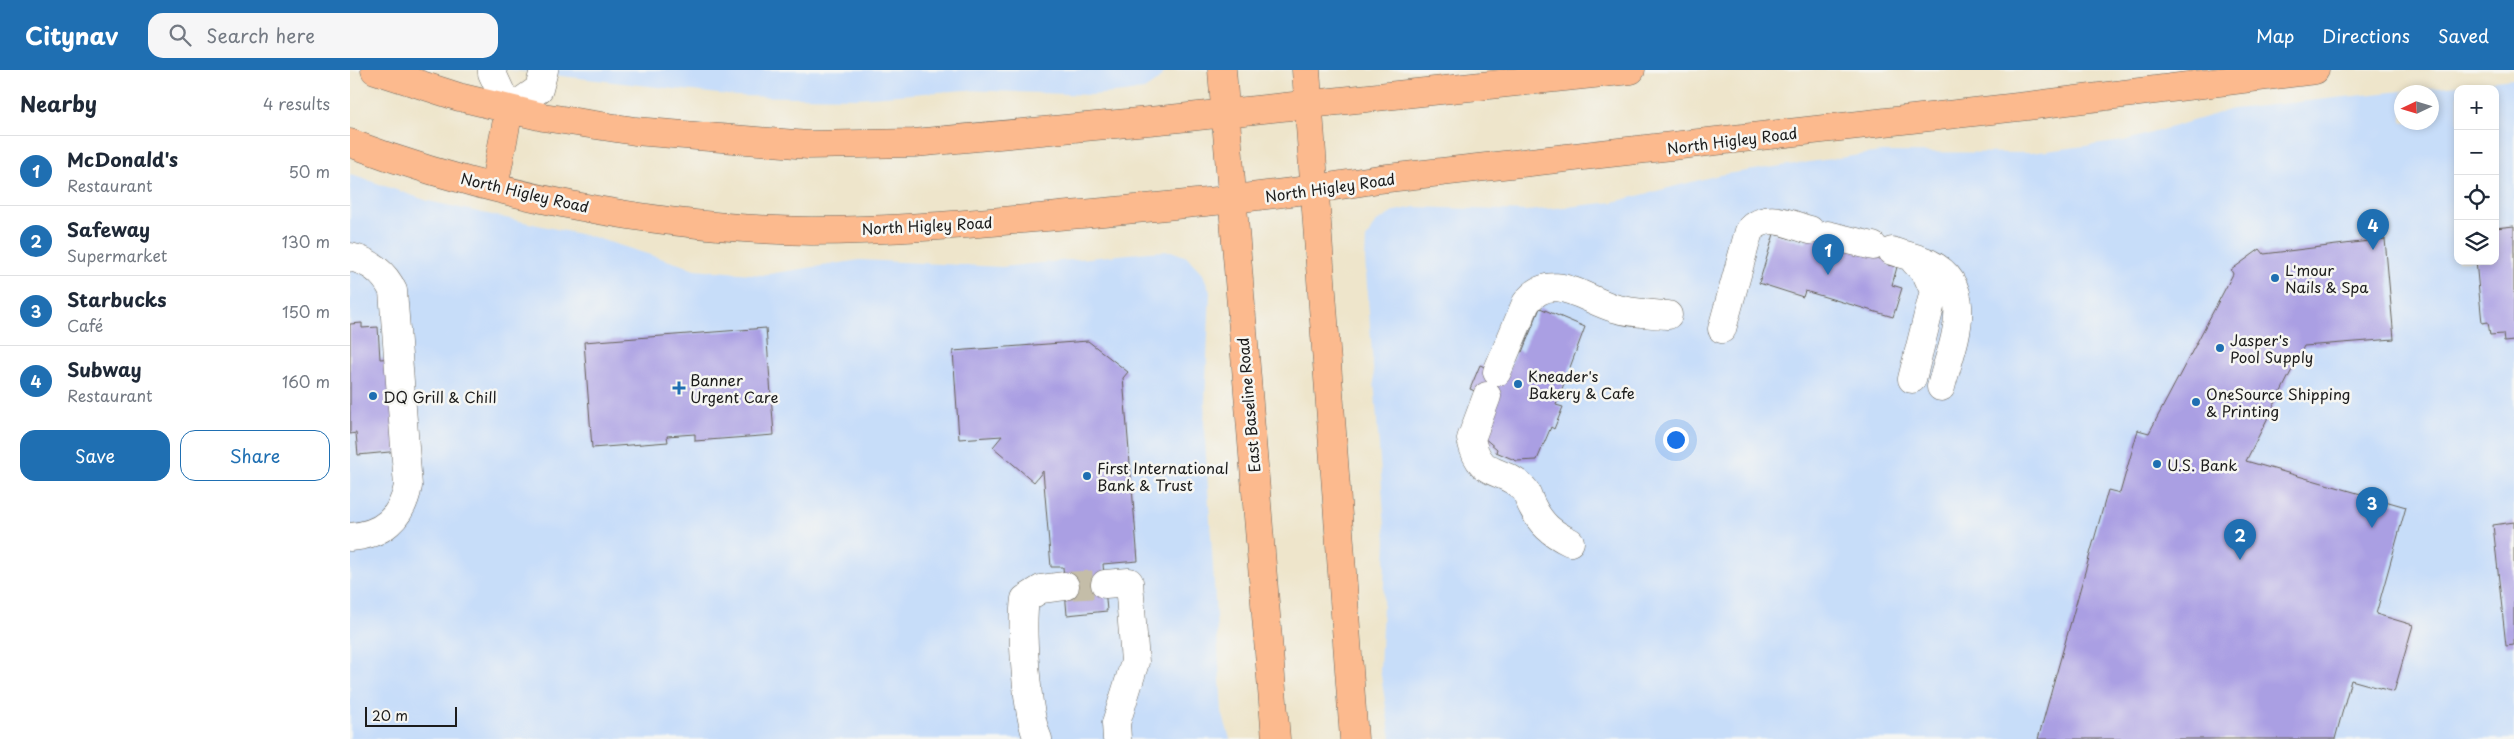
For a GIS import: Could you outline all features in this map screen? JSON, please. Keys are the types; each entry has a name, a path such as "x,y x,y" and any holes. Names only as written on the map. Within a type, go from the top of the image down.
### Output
{"main road":[{"path":"375,70 509,110 635,131 808,146 914,143 1631,70"},
{"name":"East Baseline Road","path":"1222,70 1276,739"},
{"path":"1306,70 1354,739"},
{"name":"North Higley Road","path":"350,143 420,167 494,187 638,216 746,228 812,231 895,229 1316,190 1380,179 2161,79 2315,70"},
{"path":"494,187 509,110"}],"lane":[{"path":"492,70 509,110 539,89 544,70"},
{"path":"1722,329 1749,231 1757,222 1769,219 1819,232 1930,264 1954,286 1960,302 1960,315 1941,388"},
{"path":"1892,252 1926,273 1934,291 1912,379"},
{"path":"350,257 359,259 387,278 393,290 408,486 405,501 382,530 366,536 350,537"},
{"path":"1570,542 1554,534 1544,526 1531,505 1526,490 1514,481 1495,474 1481,464 1471,439 1526,303 1532,294 1545,287 1564,288 1614,308 1668,315"},
{"path":"1105,584 1129,582 1135,662 1116,723 1117,739"},
{"path":"1038,739 1031,716 1022,616 1025,599 1041,589 1065,586"}],"shaded area":[{"path":"509,70 1167,70 1156,82 1144,90 1092,95 966,90 857,98 736,96"},
{"path":"2514,79 2514,739 1391,739 1380,669 1386,541 1365,259 1366,239 1375,223 1395,211 1415,207 1527,211 1614,202 1719,175 1881,152 2031,153 2124,141 2233,109 2394,92 2394,130 2439,130 2439,87 2454,85 2454,265 2499,265 2499,85 2458,85"},
{"path":"350,174 428,201 593,237 695,269 762,275 860,260 1002,267 1148,252 1171,251 1187,257 1203,274 1210,292 1204,424 1222,712 1230,739 350,739"}],"building":[{"path":"1813,220 1895,242 1888,265 1897,267 1892,285 1902,288 1893,317 1805,291 1803,297 1759,283 1774,234 1806,243"},
{"path":"2514,226 2514,341 2504,342 2503,334 2490,335 2488,322 2482,323 2476,265 2499,265 2499,228"},
{"path":"2385,239 2394,339 2304,346 2246,461 2406,507 2376,614 2413,625 2394,692 2351,680 2335,739 2038,739 2108,490 2120,493 2138,430 2149,433 2233,274 2231,270 2260,249 2264,254"},
{"name":"Kneader's Bakery & Cafe","path":"1540,308 1585,327 1556,405 1563,407 1554,429 1551,427 1537,460 1517,461 1496,452 1497,449 1483,437 1498,401 1470,389 1480,365 1506,376 1517,350 1522,352"},
{"name":"DQ Grill & Chill","path":"362,323 362,328 378,327 380,359 394,358 400,451 358,455 356,433 350,434 350,324"},
{"name":"Banner Urgent Care","path":"766,328 774,435 695,441 695,434 667,436 668,442 592,448 584,342"},
{"name":"First International Bank & Trust","path":"1088,341 1128,372 1123,378 1138,561 1103,564 1107,611 1067,615 1063,567 1051,567 1043,471 1034,482 993,447 1002,436 959,439 953,351"},
{"path":"2514,522 2514,645 2506,646 2493,525"}],"tunnel":[{"path":"1065,586 1105,584"}],"place":[{"name":"Subway","path":"2373,250"},
{"name":"McDonald's","path":"1828,275"},
{"name":"L'mour Nails & Spa","path":"2275,278"},
{"name":"Jasper's Pool Supply","path":"2220,348"},
{"name":"Kneader's Bakery & Cafe","path":"1518,384"},
{"name":"Banner Urgent Care","path":"679,388"},
{"name":"DQ Grill & Chill","path":"373,396"},
{"name":"OneSource Shipping & Printing","path":"2196,402"},
{"name":"U.S. Bank","path":"2157,464"},
{"name":"First International Bank & Trust","path":"1087,476"},
{"name":"Starbucks","path":"2372,528"},
{"name":"Safeway","path":"2240,560"}]}
